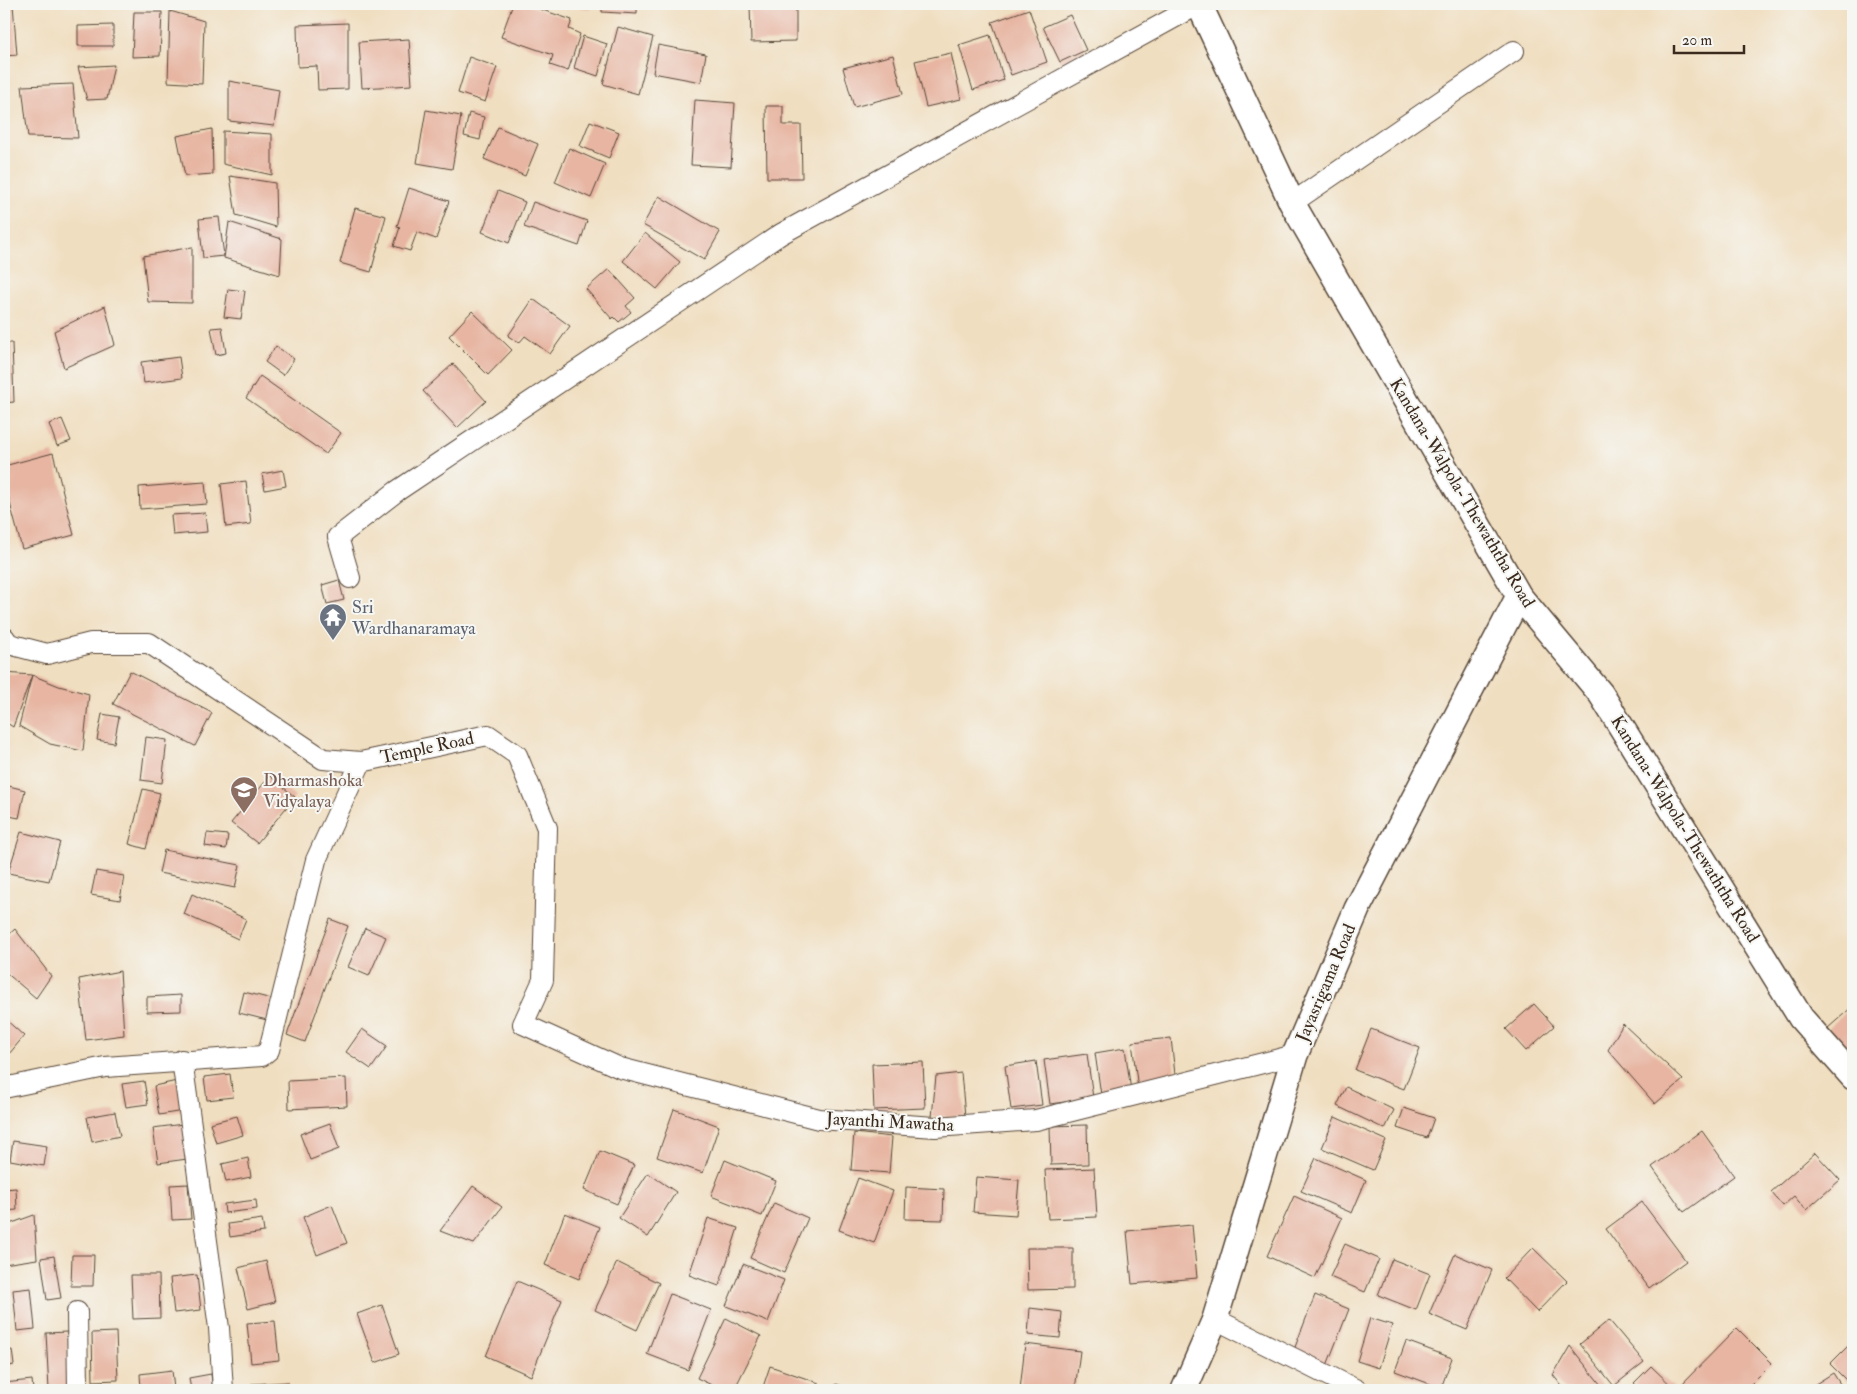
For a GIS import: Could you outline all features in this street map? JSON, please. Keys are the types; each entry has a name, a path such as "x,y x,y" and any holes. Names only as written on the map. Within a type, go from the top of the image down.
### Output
{"street":[{"name":"Kandana-Walpola-Thewaththa Road","path":"1199,4 1292,203 1519,596 1602,694 1802,1018 1853,1077"},
{"path":"350,578 338,537 397,491 781,234 1199,4"},
{"path":"1292,203 1514,51"},
{"name":"Jayasrigama Road","path":"1184,1390 1215,1319 1295,1055 1357,909 1519,596"},
{"name":"Temple Road","path":"4,637 9,644 47,654 91,642 149,643 323,759 361,762 488,735 517,754 547,828 543,980 523,1024"},
{"path":"4,1088 105,1067 182,1060 262,1056 269,1050 316,860 361,762"},
{"name":"Jayanthi Mawatha","path":"523,1024 620,1068 819,1119 935,1128 1036,1120 1295,1055"},
{"path":"182,1060 219,1328 223,1390"},
{"path":"77,1312 78,1390"},
{"path":"1215,1319 1357,1390"}],"building":[{"path":"4,4 13,4 17,55 4,56"},
{"path":"513,4 525,4 572,20 569,29 580,34 568,71 550,65 553,55 501,37"},
{"path":"570,4 591,4 591,9 570,6"},
{"path":"602,4 637,4 637,14 602,12"},
{"path":"750,4 796,4 796,41 751,42"},
{"path":"1029,9 1047,62 1011,75 992,22"},
{"path":"170,11 204,21 202,84 168,82"},
{"path":"134,12 162,12 160,56 132,57"},
{"path":"1070,15 1086,50 1060,62 1043,27"},
{"path":"348,23 348,89 318,90 317,66 298,67 297,25"},
{"path":"113,25 113,46 78,46 78,26"},
{"path":"618,27 653,37 638,94 603,84"},
{"path":"990,35 1004,80 973,90 959,45"},
{"path":"583,36 607,44 598,76 574,68"},
{"path":"409,39 412,85 362,88 359,42"},
{"path":"658,45 706,54 701,82 653,73"},
{"path":"951,53 961,99 926,107 915,61"},
{"path":"893,55 903,94 854,107 843,68"},
{"path":"469,57 497,67 485,102 458,93"},
{"path":"114,65 107,99 87,100 78,67"},
{"path":"229,81 279,90 274,126 229,121"},
{"path":"73,84 78,138 28,137 22,86"},
{"path":"695,100 735,103 731,167 691,165"},
{"path":"766,106 783,106 783,125 801,125 802,178 767,178"},
{"path":"426,110 461,116 452,169 417,163"},
{"path":"469,113 484,117 480,140 464,136"},
{"path":"590,121 619,132 609,158 580,146"},
{"path":"498,127 538,144 525,176 484,159"},
{"path":"212,129 213,174 185,176 177,136"},
{"path":"223,131 272,134 272,175 223,164"},
{"path":"569,148 605,164 591,198 555,182"},
{"path":"230,176 275,183 276,227 236,215"},
{"path":"409,188 449,201 436,239 417,232 410,251 394,246 400,227 397,226"},
{"path":"498,191 525,202 509,243 482,232"},
{"path":"659,196 720,232 704,260 643,225"},
{"path":"533,202 587,221 579,246 524,227"},
{"path":"355,208 386,216 371,272 340,263"},
{"path":"219,217 224,256 203,258 199,219"},
{"path":"229,222 282,239 280,275 224,258"},
{"path":"645,233 680,262 657,289 623,261"},
{"path":"192,247 192,303 148,302 143,256"},
{"path":"609,269 635,298 626,306 631,312 619,322 614,317 612,319 586,289"},
{"path":"228,289 245,291 241,319 224,317"},
{"path":"533,299 570,326 550,354 525,336 519,343 508,336"},
{"path":"105,306 115,345 64,368 54,331"},
{"path":"472,311 512,350 488,375 449,336"},
{"path":"222,327 226,353 216,355 211,328"},
{"path":"4,343 12,343 14,402 4,403"},
{"path":"276,346 294,359 283,375 265,362"},
{"path":"179,357 182,378 144,383 141,362"},
{"path":"453,364 486,401 457,428 423,391"},
{"path":"260,376 341,433 326,454 246,398"},
{"path":"62,419 71,441 57,446 49,424"},
{"path":"53,453 74,535 22,549 4,480 4,466"},
{"path":"283,470 286,486 265,490 262,474"},
{"path":"246,481 251,524 226,527 221,484"},
{"path":"205,482 207,504 140,509 139,487"},
{"path":"205,513 207,532 173,535 171,515"},
{"path":"339,580 344,600 327,604 322,585"},
{"path":"130,671 212,713 195,746 113,704"},
{"path":"4,673 32,675 13,727 4,721"},
{"path":"32,675 59,686 89,694 83,751 50,744 19,726"},
{"path":"102,714 119,717 114,743 97,740"},
{"path":"146,737 167,740 162,783 141,780"},
{"path":"270,776 295,797 257,843 231,823"},
{"path":"9,786 25,790 19,818 4,815"},
{"path":"143,789 160,793 146,849 129,844"},
{"path":"21,832 60,842 49,881 8,873"},
{"path":"207,833 228,835 226,849 205,846"},
{"path":"164,850 240,865 235,888 159,873"},
{"path":"96,871 124,876 120,900 91,895"},
{"path":"192,894 246,919 238,939 184,914"},
{"path":"330,919 348,926 305,1042 287,1035"},
{"path":"365,928 386,937 369,976 348,967"},
{"path":"15,929 51,976 36,998 4,971 4,939"},
{"path":"120,971 124,1035 86,1040 79,979"},
{"path":"244,992 272,999 267,1020 239,1013"},
{"path":"181,995 181,1011 147,1012 147,997"},
{"path":"1534,1004 1554,1026 1526,1051 1506,1029"},
{"path":"1853,1006 1853,1058 1828,1028"},
{"path":"4,1018 24,1036 4,1060"},
{"path":"1623,1024 1683,1080 1655,1104 1608,1050"},
{"path":"362,1029 387,1046 371,1069 346,1052"},
{"path":"1371,1029 1420,1048 1404,1089 1355,1070"},
{"path":"1171,1038 1176,1084 1138,1089 1132,1042"},
{"path":"1125,1048 1131,1091 1101,1095 1095,1053"},
{"path":"1087,1054 1093,1098 1050,1104 1044,1060"},
{"path":"1036,1061 1042,1105 1011,1109 1005,1066"},
{"path":"923,1062 925,1108 874,1110 872,1064"},
{"path":"961,1073 965,1116 932,1117 936,1076"},
{"path":"230,1074 233,1097 207,1100 204,1077"},
{"path":"346,1078 347,1106 289,1109 288,1081"},
{"path":"144,1081 148,1104 126,1107 122,1084"},
{"path":"177,1081 183,1111 159,1115 154,1086"},
{"path":"1346,1087 1394,1110 1385,1129 1337,1106"},
{"path":"1404,1108 1434,1118 1427,1138 1397,1128"},
{"path":"674,1109 719,1126 703,1173 657,1157"},
{"path":"115,1112 120,1136 92,1142 87,1117"},
{"path":"237,1116 243,1135 216,1143 210,1123"},
{"path":"1335,1117 1386,1140 1373,1170 1322,1148"},
{"path":"330,1123 339,1149 310,1160 300,1134"},
{"path":"183,1124 187,1159 158,1163 153,1128"},
{"path":"1087,1125 1088,1164 1051,1165 1050,1126"},
{"path":"1702,1131 1734,1176 1684,1212 1652,1167"},
{"path":"854,1133 892,1137 889,1173 851,1170"},
{"path":"13,1141 47,1146 44,1166 10,1160"},
{"path":"600,1151 634,1165 617,1204 584,1190"},
{"path":"1815,1153 1840,1180 1806,1210 1794,1196 1783,1206 1771,1192"},
{"path":"248,1158 251,1177 226,1182 222,1164"},
{"path":"1316,1158 1366,1180 1352,1213 1301,1191"},
{"path":"725,1160 776,1181 762,1216 711,1196"},
{"path":"1094,1168 1097,1217 1048,1219 1045,1170"},
{"path":"648,1173 676,1192 648,1237 619,1218"},
{"path":"976,1177 1019,1180 1016,1215 973,1212"},
{"path":"858,1178 893,1191 874,1243 839,1230"},
{"path":"188,1184 191,1219 172,1220 170,1185"},
{"path":"473,1186 502,1207 474,1244 440,1231"},
{"path":"906,1187 944,1189 943,1220 905,1219"},
{"path":"16,1188 17,1210 4,1211 4,1189"},
{"path":"1294,1196 1342,1218 1315,1278 1267,1256"},
{"path":"256,1200 257,1209 225,1213 224,1204"},
{"path":"1642,1202 1686,1261 1649,1288 1606,1229"},
{"path":"774,1203 808,1218 784,1273 750,1258"},
{"path":"332,1205 347,1243 317,1255 303,1217"},
{"path":"565,1213 600,1227 579,1279 545,1265"},
{"path":"34,1215 37,1259 4,1264 4,1226"},
{"path":"708,1218 738,1228 719,1286 689,1275"},
{"path":"262,1219 264,1232 230,1237 228,1224"},
{"path":"1192,1225 1197,1278 1132,1284 1127,1231"},
{"path":"1345,1244 1379,1259 1365,1292 1330,1277"},
{"path":"1027,1248 1073,1248 1073,1289 1028,1290"},
{"path":"1533,1248 1567,1281 1537,1312 1504,1278"},
{"path":"1455,1254 1492,1270 1467,1330 1429,1314"},
{"path":"72,1255 94,1255 93,1286 71,1286"},
{"path":"54,1256 61,1298 47,1300 41,1258"},
{"path":"1392,1259 1430,1274 1416,1310 1378,1295"},
{"path":"266,1261 275,1302 248,1309 238,1268"},
{"path":"617,1262 659,1283 637,1330 595,1310"},
{"path":"743,1264 784,1280 768,1322 726,1306"},
{"path":"131,1275 159,1275 160,1318 133,1319"},
{"path":"197,1275 201,1310 174,1313 170,1278"},
{"path":"517,1281 562,1300 531,1376 486,1356"},
{"path":"31,1288 35,1329 17,1331 13,1290"},
{"path":"670,1294 711,1310 688,1370 647,1354"},
{"path":"1315,1295 1349,1309 1326,1368 1292,1355"},
{"path":"382,1305 399,1354 375,1363 357,1314"},
{"path":"1030,1308 1062,1312 1060,1338 1028,1335"},
{"path":"726,1318 761,1336 734,1390 722,1390 697,1378"},
{"path":"1370,1318 1392,1325 1379,1368 1357,1361"},
{"path":"1609,1320 1644,1362 1614,1386 1580,1344"},
{"path":"275,1321 279,1360 251,1363 247,1323"},
{"path":"1737,1328 1772,1363 1745,1390 1676,1390"},
{"path":"67,1332 69,1390 49,1390 46,1333"},
{"path":"116,1332 118,1380 93,1381 92,1333"},
{"path":"1406,1341 1452,1358 1441,1388 1395,1371"},
{"path":"1853,1341 1853,1387 1830,1364"},
{"path":"1025,1344 1080,1351 1075,1390 1020,1390"},
{"path":"1570,1346 1605,1390 1565,1390 1553,1375"},
{"path":"12,1350 14,1365 4,1367 4,1352"},
{"path":"770,1366 819,1383 816,1390 762,1390"},
{"path":"1651,1366 1676,1390 1641,1390 1634,1383"},
{"path":"172,1370 174,1390 141,1390 140,1374"},
{"path":"1833,1373 1844,1390 1806,1390"},
{"path":"211,1374 213,1390 191,1390 189,1378"},
{"path":"32,1380 33,1390 4,1390 4,1383"},
{"path":"288,1382 288,1390 251,1390 251,1384"},
{"path":"836,1384 856,1390 834,1390"}],"place":[{"name":"Sri Wardhanaramaya","path":"333,641"},
{"name":"Dharmashoka Vidyalaya","path":"244,814"}]}
